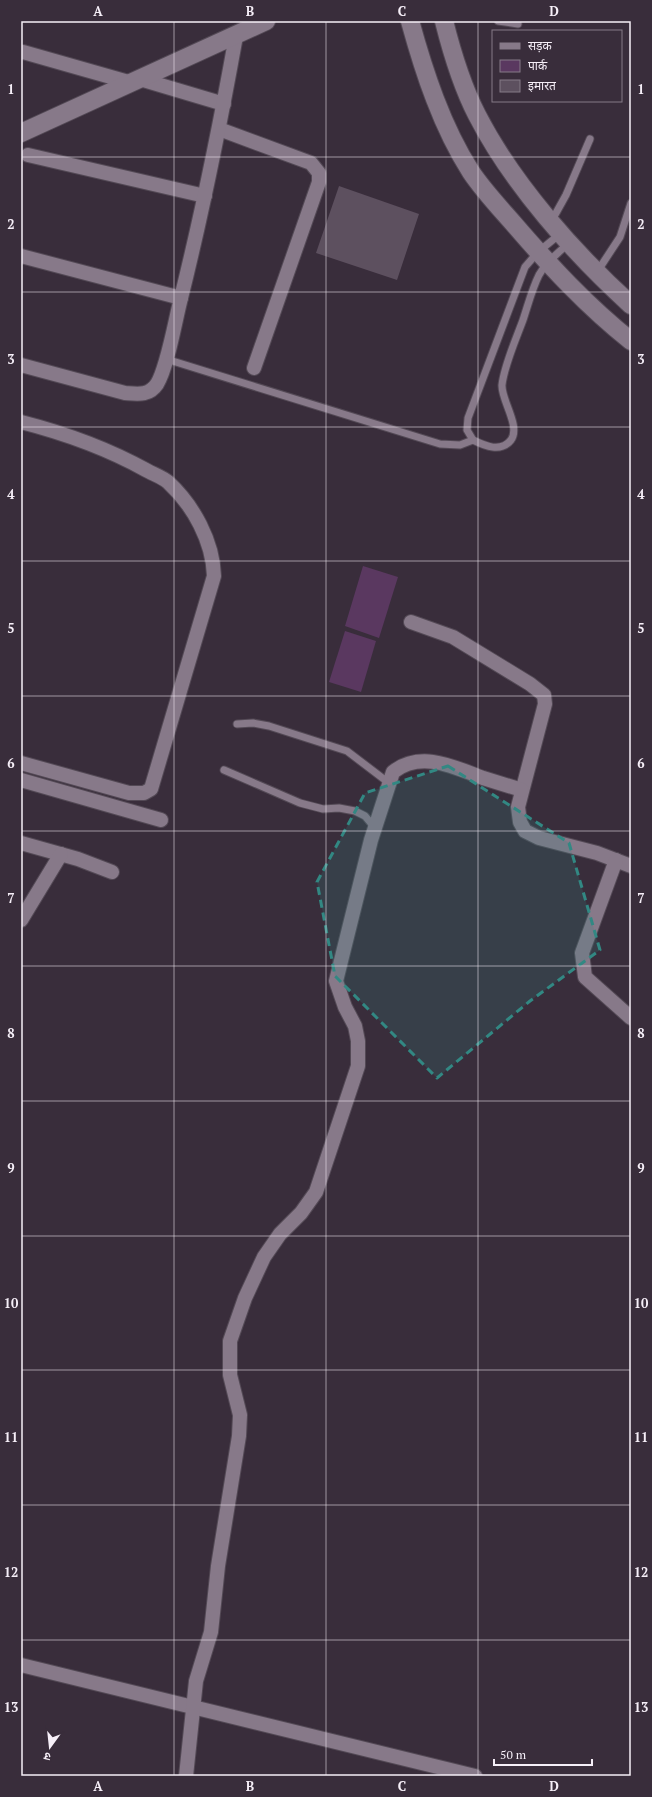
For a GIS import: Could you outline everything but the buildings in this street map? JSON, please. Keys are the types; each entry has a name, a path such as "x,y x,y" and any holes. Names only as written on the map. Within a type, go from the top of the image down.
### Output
{"street":[{"path":"21,133 136,81 245,29 266,21"},
{"path":"410,21 431,87 449,129 471,172 543,258 572,290 631,341"},
{"path":"444,21 467,94 480,120 514,174 560,233 596,273 631,305"},
{"path":"21,365 125,393 140,394 149,392 158,383 166,359 206,196 224,104 245,29"},
{"path":"23,52 224,104"},
{"path":"220,129 311,163 319,173 319,182 254,368"},
{"path":"28,155 206,196"},
{"path":"21,256 181,298"},
{"path":"21,422 39,426 124,458 167,481 186,502 208,540 214,561 214,576 151,789 144,793 129,792 21,763"},
{"path":"411,622 454,637 530,684 544,696 545,704 518,807 520,822 525,831 540,838 597,853 631,866"},
{"path":"186,1776 196,1681 211,1632 218,1566 239,1436 240,1415 230,1375 230,1341 245,1298 264,1257 280,1234 301,1213 316,1192 358,1066 358,1041 356,1026 345,1008 336,981 375,828 389,783 393,772 401,766 414,761 429,761 455,766 484,778 522,790"},
{"path":"21,780 162,820"},
{"path":"21,843 61,854 112,872"},
{"path":"21,920 61,854"},
{"path":"616,860 582,953 583,966 585,977 631,1018"},
{"path":"21,1664 193,1708 475,1776"}],"lane":[{"path":"498,21 518,24"},
{"path":"166,359 440,444 460,445 472,440 495,448 504,447 511,441 514,434 502,384 513,346 543,258 560,233 566,195 590,139"},
{"path":"596,273 620,237 631,204"},
{"path":"472,440 467,430 468,418 525,267 543,258 560,233"},
{"path":"237,724 253,723 269,726 347,751 389,783"},
{"path":"224,770 300,803 323,809 339,808 355,811 365,816 375,828"}],"highlighted area":[{"path":"448,766 569,843 600,950 530,1001 437,1078 335,976 317,882 365,793"}],"green space":[{"path":"363,566 398,577 379,638 345,626"},
{"path":"345,631 376,641 361,692 329,682"}]}
